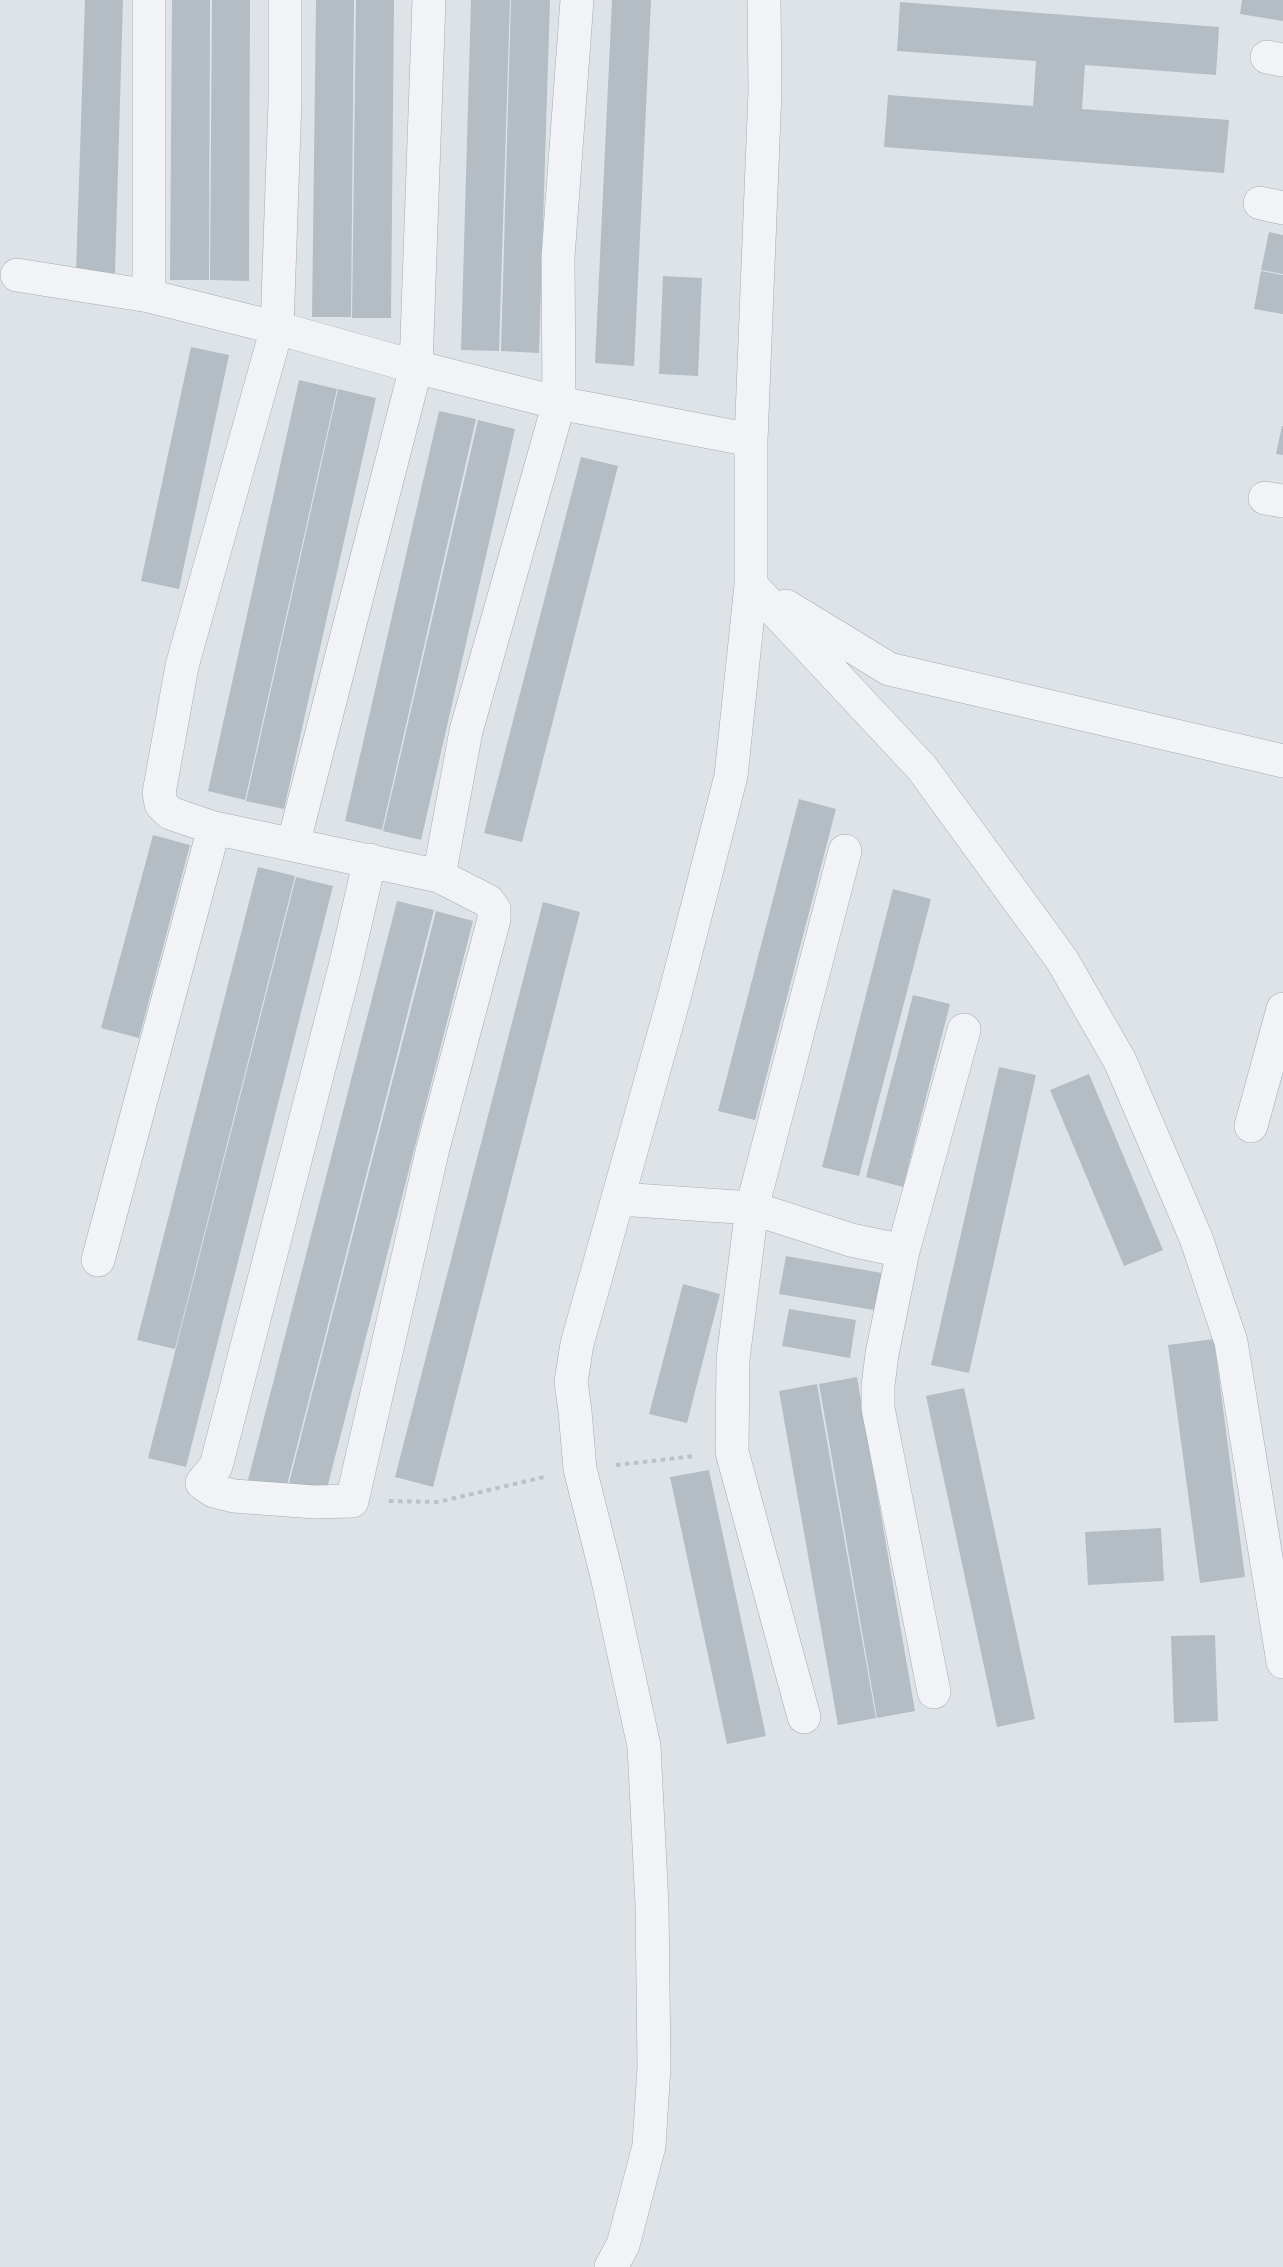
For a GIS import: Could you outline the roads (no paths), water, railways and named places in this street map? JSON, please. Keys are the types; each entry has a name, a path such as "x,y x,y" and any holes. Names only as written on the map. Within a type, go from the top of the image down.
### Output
{"street":[{"path":"149,0 149,296"},
{"path":"285,0 285,101 277,328 182,666 159,793 161,804 170,813 214,828 370,860 439,876 488,902 494,909 494,919 433,1148 352,1501 314,1502 234,1496 214,1491 202,1483 216,1466 345,967 370,860"},
{"path":"293,845 416,367 429,0"},
{"path":"439,876 466,731 559,403 558,256 577,0"},
{"path":"611,2267 623,2245 649,2146 654,2067 652,1905 644,1746 607,1576 580,1469 571,1382 577,1344 675,998 731,776 751,585 750,440 765,91 764,0"},
{"path":"17,275 149,296 559,403 750,440"},
{"path":"751,585 889,669 1283,761"},
{"path":"751,585 922,768 1062,960 1120,1061 1196,1238 1231,1342 1283,1662"},
{"path":"98,1260 214,828"},
{"path":"804,1717 732,1452 734,1359 752,1208 845,851"},
{"path":"1251,1126 1283,1009"},
{"path":"934,1692 878,1408 878,1386 882,1354 903,1251 964,1030"},
{"path":"619,1199 752,1208 851,1240 903,1251"}]}
